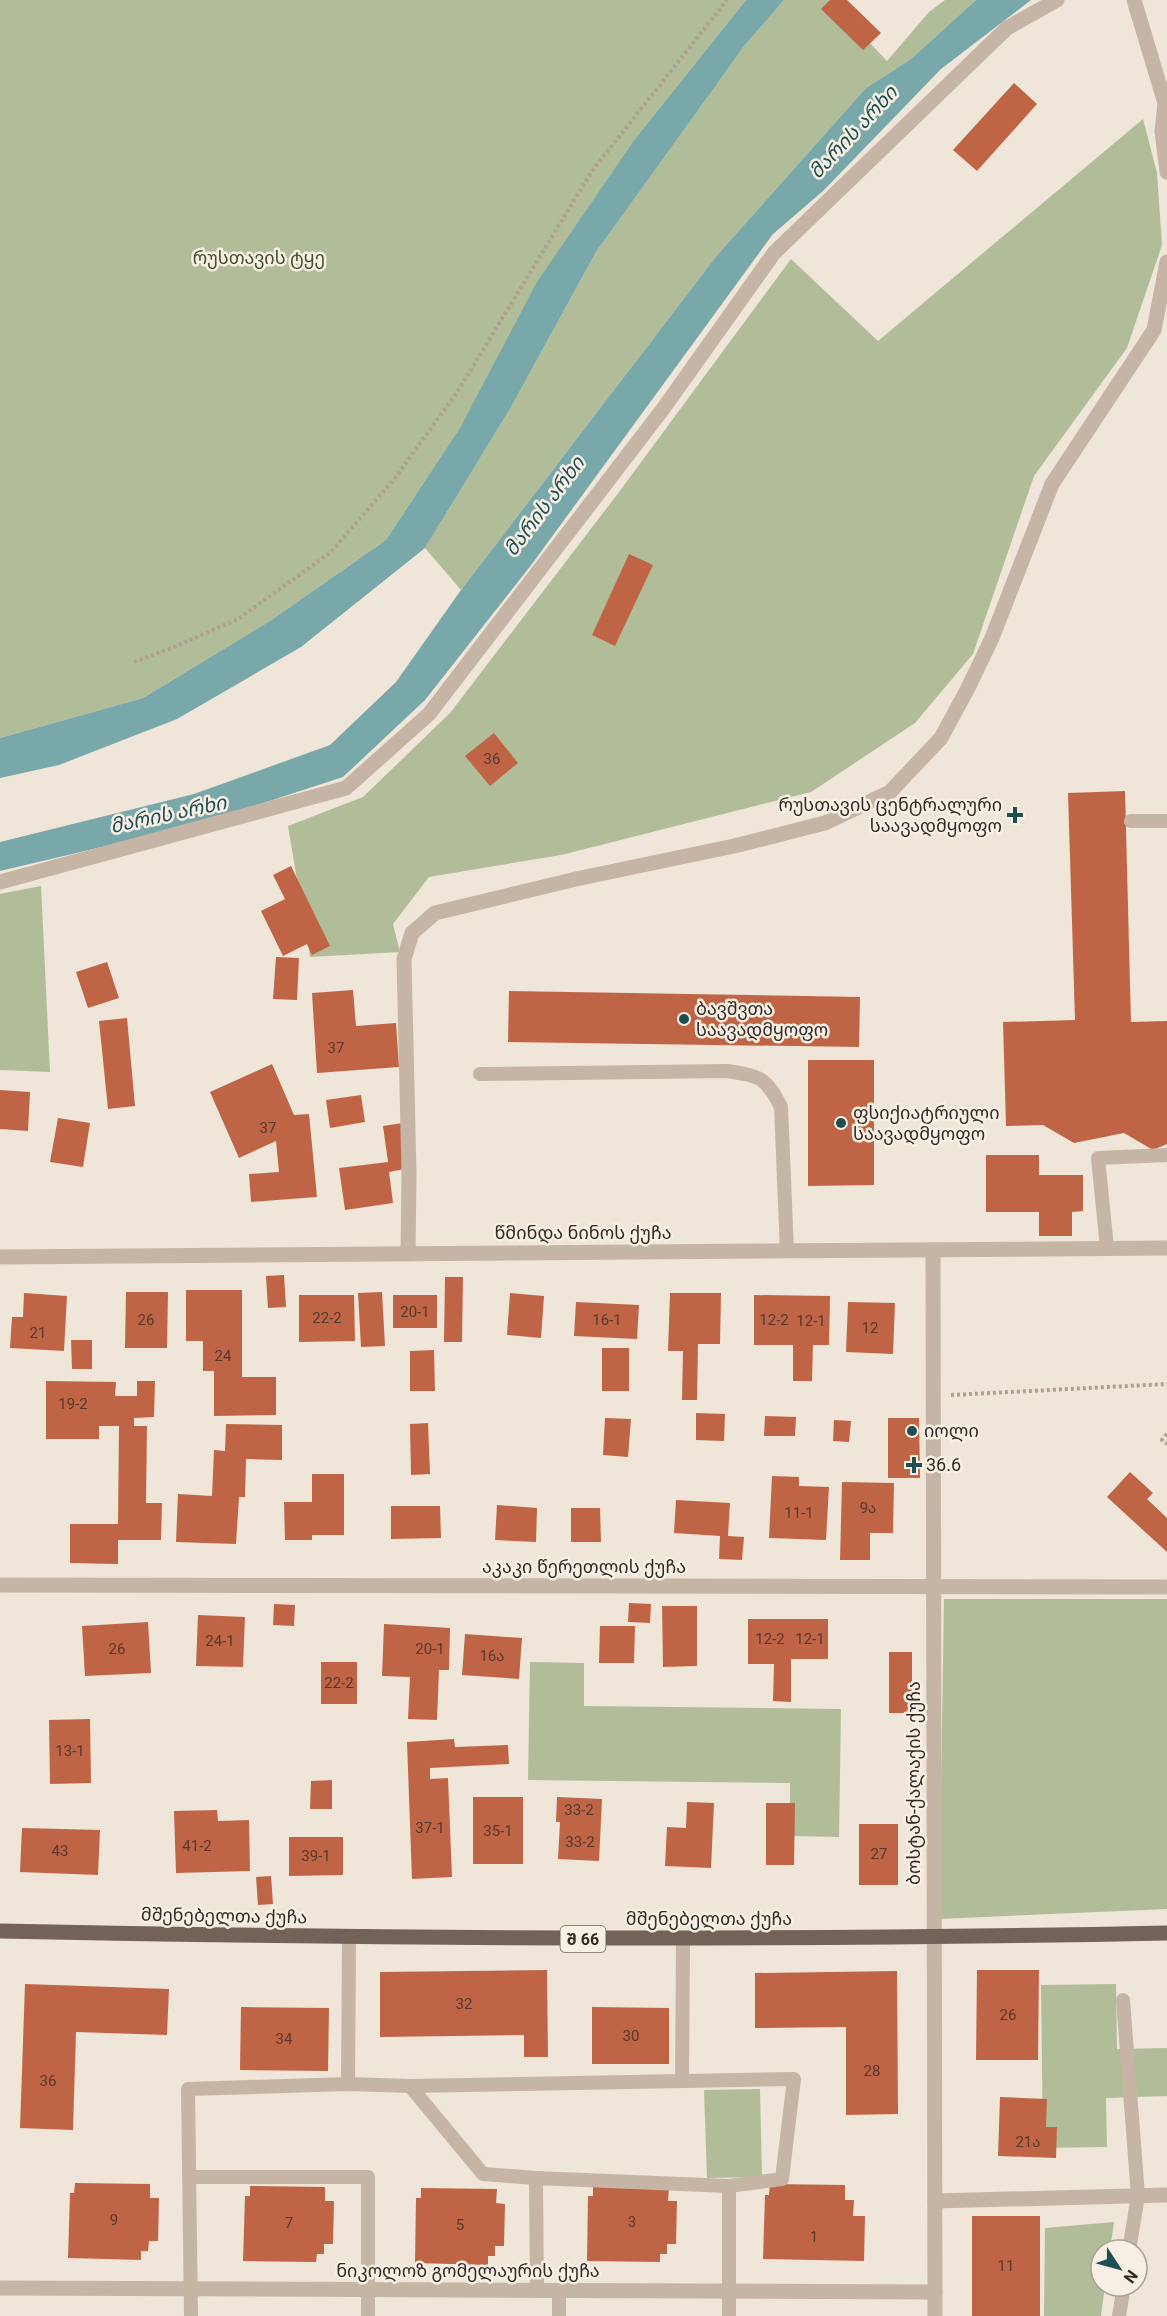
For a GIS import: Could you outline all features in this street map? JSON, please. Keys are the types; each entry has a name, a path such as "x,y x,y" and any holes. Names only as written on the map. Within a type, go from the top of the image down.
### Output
{"main road":[{"name":"მშენებელთა ქუჩა","path":"0,1931 349,1938 683,1939 934,1938 1167,1933"}],"street":[{"path":"0,882 223,824 346,788 429,714 663,409 774,253 1007,28 1057,0"},
{"path":"1134,0 1166,103 1162,131 1167,172"},
{"path":"408,1254 409,1161 404,959 412,933 435,913 576,879 734,846 825,823 890,792 941,738 968,688 992,638 1052,484 1155,330 1167,262"},
{"name":"წმინდა ნინოს ქუჩა","path":"0,1257 1167,1248"},
{"name":"ბოსტან-ქალაქის ქუჩა","path":"933,1250 935,2316"},
{"name":"აკაკი წერეთლის ქუჩა","path":"0,1585 1167,1587"},
{"path":"935,2201 1167,2195"},
{"name":"ნიკოლოზ გომელაურის ქუჩა","path":"0,2288 935,2292"}],"lane":[{"path":"1131,821 1167,821"},
{"path":"480,1074 728,1071 753,1075 770,1086 781,1107 787,1251"},
{"path":"1107,1248 1098,1158 1167,1155"},
{"path":"348,2084 349,1938"},
{"path":"682,2081 683,1939"},
{"path":"1123,2000 1138,2196 1131,2238"},
{"path":"191,2316 188,2089 348,2084 794,2079 782,2179 729,2186 483,2174 410,2085"},
{"path":"190,2177 368,2177 368,2316"},
{"path":"536,2178 537,2290"},
{"path":"729,2186 729,2316"},
{"path":"559,2291 559,2316"},
{"path":"1119,2316 1122,2298"}],"path":[{"path":"134,662 169,650 238,619 331,552 395,478 458,391 592,171 727,0"},
{"path":"933,1395 1167,1384"},
{"path":"1167,1434 1162,1440 1167,1444"}],"green space":[{"name":"რუსთავის ტყე","path":"0,0 746,0 635,139 461,426 386,540 270,621 143,698 0,738"},
{"path":"784,0 829,0 887,61 929,12 945,0 976,0 911,59 866,88 718,254 461,590 425,548 510,409 596,252 745,45"},
{"path":"1143,119 1157,173 1162,245 1127,348 1034,476 973,654 915,723 811,792 561,855 429,877 393,924 400,952 310,957 288,826 363,797 450,713 619,492 791,259 878,341"},
{"path":"41,886 50,1072 0,1070 0,894"},
{"path":"944,1599 1167,1599 1167,1909 939,1919"},
{"path":"530,1662 584,1663 584,1706 841,1709 839,1837 790,1836 790,1783 528,1780"},
{"path":"1116,1984 1117,2049 1167,2048 1167,2096 1106,2098 1107,2147 1043,2148 1041,1985"},
{"path":"760,2089 762,2177 707,2178 704,2090"},
{"path":"1114,2222 1112,2238 1089,2238 1089,2298 1103,2298 1101,2316 1044,2316 1045,2228"}],"water":[{"path":"746,0 784,0 745,45 596,252 510,409 425,548 301,647 177,719 59,765 0,778 0,738 143,698 270,621 386,540 461,426 537,282 635,139"},
{"name":"მარის არხი","path":"976,0 1031,0 941,69 823,191 773,234 532,564 425,700 343,777 199,824 0,871 0,842 194,794 330,745 396,682 461,590 718,254 866,88 911,59"}],"building":[{"path":"830,0 847,0 881,33 863,50 821,9"},
{"path":"1014,83 1037,104 977,171 953,150"},
{"path":"629,554 653,565 615,646 592,635"},
{"path":"494,733 518,763 490,786 465,756"},
{"path":"1125,791 1131,1022 1167,1021 1167,1144 1153,1150 1124,1133 1074,1143 1043,1125 1006,1126 1003,1022 1075,1020 1068,793"},
{"path":"291,866 330,946 312,955 307,944 283,956 261,911 285,899 273,875"},
{"path":"276,957 299,958 297,1000 273,999"},
{"path":"107,962 119,998 88,1008 76,972"},
{"path":"353,990 356,1026 396,1023 399,1067 317,1073 312,993"},
{"name":"ბავშვთა საავადმყოფო","path":"509,991 860,997 859,1047 508,1042"},
{"path":"127,1018 135,1106 108,1109 99,1021"},
{"name":"ფსიქიატრიული საავადმყოფო","path":"808,1060 874,1060 874,1185 808,1186"},
{"path":"272,1064 294,1115 309,1114 317,1197 251,1202 249,1174 279,1172 276,1141 239,1158 210,1092"},
{"path":"0,1090 30,1092 28,1131 0,1129"},
{"path":"361,1095 365,1122 330,1128 326,1100"},
{"path":"58,1118 90,1123 83,1167 50,1162"},
{"path":"403,1123 405,1169 389,1172 393,1203 345,1210 339,1168 388,1162 383,1126"},
{"path":"986,1155 1039,1155 1039,1175 1083,1175 1083,1211 1072,1212 1072,1236 1039,1236 1039,1212 986,1212"},
{"path":"284,1275 286,1307 268,1308 266,1276"},
{"path":"445,1277 463,1277 462,1342 444,1342"},
{"path":"186,1290 242,1290 242,1377 276,1377 276,1415 214,1416 214,1371 203,1371 203,1341 186,1341"},
{"path":"126,1292 168,1292 167,1348 125,1348"},
{"path":"382,1292 385,1346 361,1347 358,1293"},
{"path":"24,1293 67,1296 64,1351 10,1348 12,1317 23,1317"},
{"path":"510,1293 544,1296 541,1338 507,1335"},
{"path":"670,1293 721,1293 720,1344 698,1344 697,1400 682,1400 683,1351 668,1351"},
{"path":"299,1295 354,1295 355,1341 299,1342"},
{"path":"393,1295 437,1295 437,1328 393,1328"},
{"path":"754,1295 830,1296 829,1345 813,1345 812,1381 793,1381 793,1345 754,1345"},
{"path":"576,1302 639,1305 637,1339 574,1336"},
{"path":"848,1302 895,1303 893,1354 846,1352"},
{"path":"71,1340 92,1340 92,1369 72,1369"},
{"path":"602,1348 629,1348 629,1391 602,1391"},
{"path":"434,1350 435,1391 410,1391 410,1351"},
{"path":"46,1381 116,1382 115,1396 137,1396 137,1381 155,1381 154,1417 134,1418 134,1426 147,1426 146,1503 162,1503 161,1540 118,1540 118,1564 70,1563 70,1524 118,1524 119,1426 99,1426 99,1439 46,1439"},
{"path":"696,1413 725,1414 724,1441 696,1440"},
{"path":"765,1416 796,1417 795,1436 764,1436"},
{"path":"605,1418 631,1419 628,1457 603,1455"},
{"path":"888,1418 919,1418 920,1478 888,1478"},
{"path":"834,1420 851,1421 849,1442 833,1441"},
{"path":"428,1423 430,1474 411,1475 410,1424"},
{"path":"226,1424 282,1425 282,1460 246,1459 245,1497 239,1497 236,1544 176,1542 178,1494 212,1496 214,1450 225,1451"},
{"path":"1130,1472 1153,1493 1147,1499 1167,1518 1167,1552 1107,1497"},
{"path":"312,1474 344,1474 344,1535 312,1535 312,1540 285,1540 284,1502 312,1502"},
{"path":"772,1476 799,1477 799,1486 829,1487 826,1540 769,1538"},
{"path":"842,1482 894,1483 893,1533 870,1533 870,1560 840,1560"},
{"path":"676,1500 730,1503 728,1536 744,1537 742,1560 719,1559 720,1536 674,1533"},
{"path":"497,1505 537,1508 536,1542 495,1540"},
{"path":"391,1506 440,1506 441,1538 391,1539"},
{"path":"571,1508 600,1508 601,1542 571,1542"},
{"path":"629,1603 651,1604 650,1623 628,1622"},
{"path":"274,1604 295,1605 294,1626 273,1625"},
{"path":"662,1606 697,1606 697,1666 663,1667"},
{"path":"198,1615 245,1617 243,1667 196,1666"},
{"path":"748,1619 828,1619 828,1659 791,1659 791,1702 773,1701 774,1664 748,1664"},
{"path":"148,1622 151,1673 85,1676 82,1626"},
{"path":"384,1624 450,1628 449,1670 439,1670 437,1720 408,1719 410,1677 382,1676"},
{"path":"600,1626 635,1626 634,1663 599,1663"},
{"path":"465,1634 522,1638 519,1679 462,1675"},
{"path":"889,1652 912,1652 912,1713 889,1713"},
{"path":"321,1662 357,1662 357,1704 321,1704"},
{"path":"90,1719 91,1783 50,1784 49,1720"},
{"path":"454,1739 455,1747 508,1745 509,1764 430,1768 430,1779 448,1778 452,1877 412,1879 407,1742"},
{"path":"332,1780 332,1809 310,1809 311,1781"},
{"path":"473,1797 523,1797 523,1864 473,1864"},
{"path":"557,1797 602,1799 599,1861 558,1859 560,1822 556,1822"},
{"path":"687,1802 714,1803 711,1868 665,1866 667,1827 686,1828"},
{"path":"766,1803 795,1803 794,1865 766,1865"},
{"path":"217,1810 218,1821 249,1820 250,1871 176,1873 174,1811"},
{"path":"859,1824 898,1824 898,1885 859,1885"},
{"path":"22,1828 100,1830 98,1875 20,1872"},
{"path":"289,1837 343,1837 343,1875 289,1876"},
{"path":"271,1876 273,1904 258,1905 256,1877"},
{"path":"547,1970 548,2057 524,2057 524,2035 380,2037 380,1972"},
{"path":"977,1970 1039,1970 1038,2060 976,2060"},
{"path":"897,1971 898,2114 846,2115 846,2027 755,2028 755,1973"},
{"path":"25,1984 169,1989 167,2035 76,2032 73,2130 20,2128"},
{"path":"241,2007 329,2008 328,2071 240,2070"},
{"path":"592,2007 669,2008 669,2064 592,2064"},
{"path":"1000,2097 1047,2099 1046,2127 1057,2127 1056,2158 998,2156"},
{"path":"75,2183 150,2184 150,2198 159,2198 158,2241 149,2241 148,2251 141,2251 141,2260 68,2258 70,2193 74,2193"},
{"path":"770,2184 845,2185 845,2200 854,2200 853,2216 865,2216 864,2261 763,2259 765,2195 769,2195"},
{"path":"250,2186 325,2187 325,2201 334,2201 333,2244 324,2244 324,2254 317,2254 316,2262 243,2261 245,2196 250,2196"},
{"path":"593,2186 669,2187 668,2201 677,2201 676,2244 667,2244 667,2254 660,2254 660,2262 587,2261 588,2196 593,2196"},
{"path":"421,2188 497,2189 496,2203 505,2204 504,2246 495,2246 495,2256 488,2256 488,2265 415,2263 416,2198 421,2198"},
{"path":"972,2216 1040,2216 1040,2316 972,2316"}],"place":[{"name":"რუსთავის ცენტრალური საავადმყოფო","path":"1015,815"},
{"name":"ბავშვთა საავადმყოფო","path":"684,1019"},
{"name":"ფსიქიატრიული საავადმყოფო","path":"841,1123"},
{"name":"იოლი","path":"912,1431"},
{"name":"36.6","path":"914,1465"}]}
